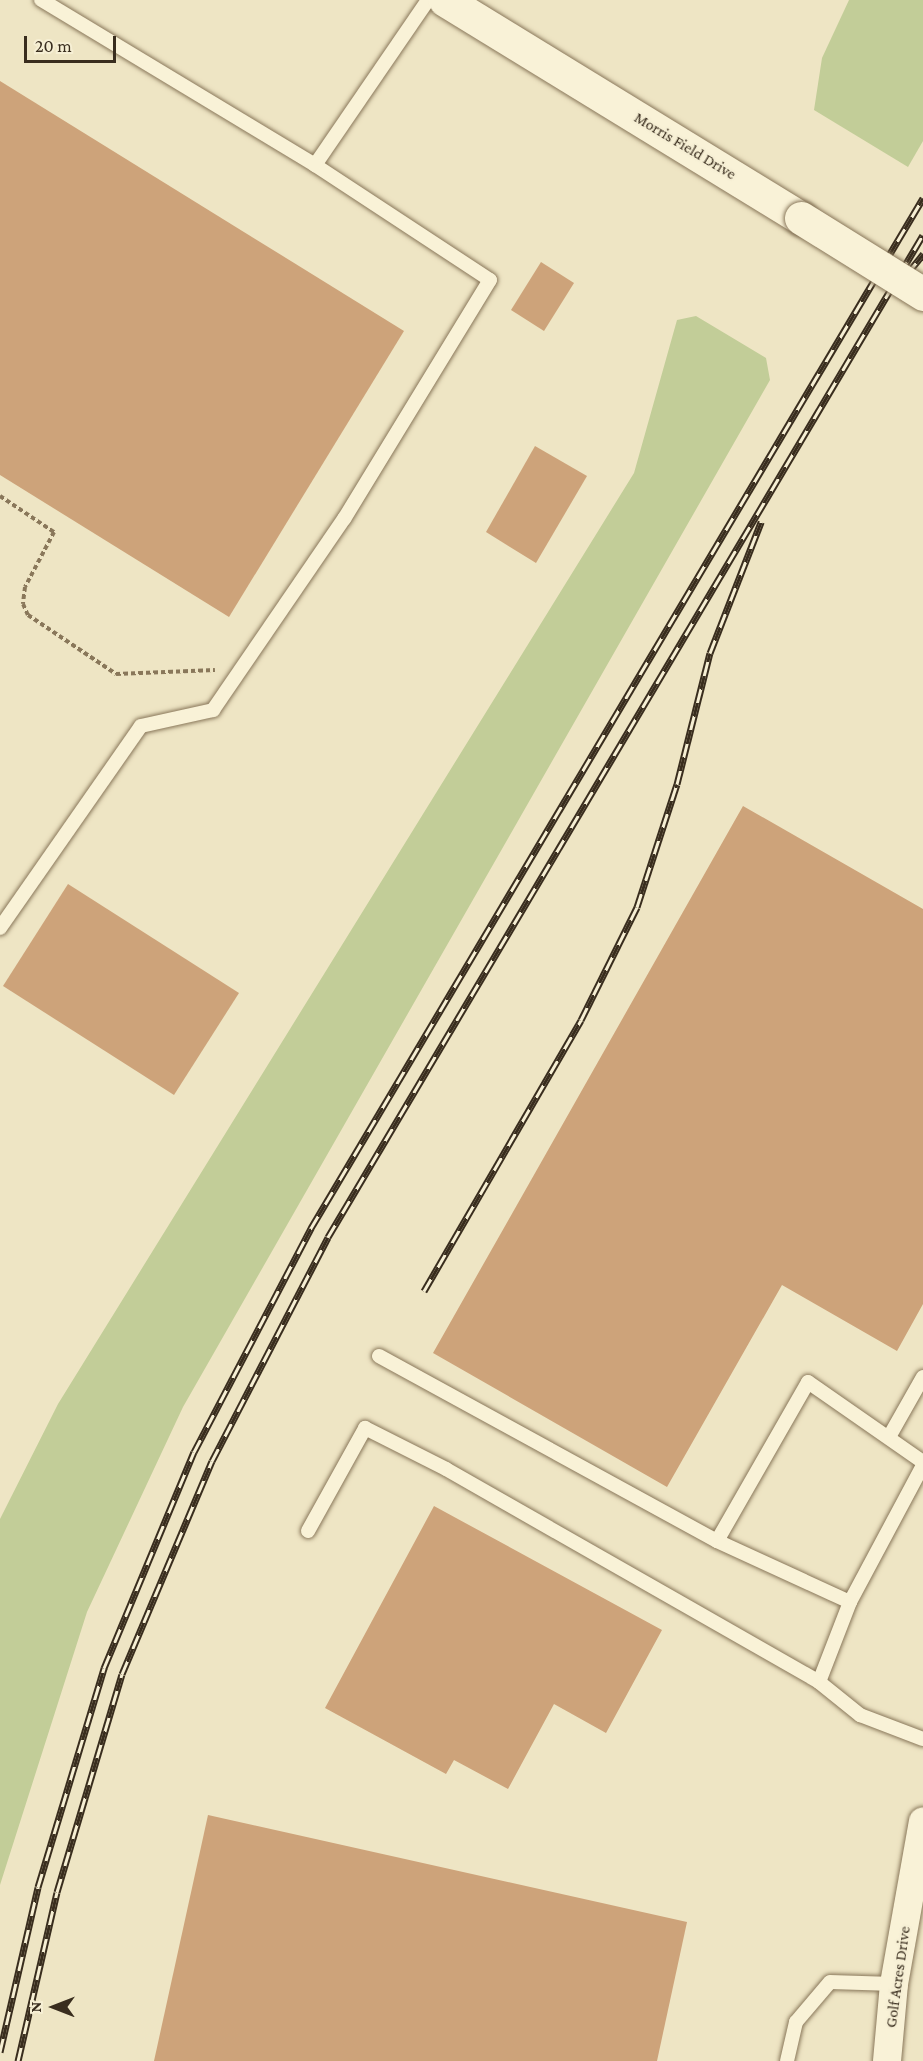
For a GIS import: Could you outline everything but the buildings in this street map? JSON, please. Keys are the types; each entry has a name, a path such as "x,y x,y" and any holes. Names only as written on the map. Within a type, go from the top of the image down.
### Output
{"street":[{"name":"Morris Field Drive","path":"445,0 923,294"},
{"name":"Golf Acres Drive","path":"888,2061 894,1984 923,1822"}],"lane":[{"path":"0,928 141,726 213,710 344,519 490,280 315,165 41,0"},
{"path":"315,165 428,0"},
{"path":"379,1356 717,1541 850,1602"},
{"path":"889,1437 923,1377"},
{"path":"717,1541 808,1382 923,1463 850,1602 819,1682"},
{"path":"308,1531 365,1428 446,1469 819,1682 860,1715 923,1739"},
{"path":"788,2061 796,2022 830,1982 894,1984"}],"path":[{"path":"0,496 54,532 25,587 23,604 28,615 116,674 226,670"}],"green space":[{"path":"849,0 923,0 923,141 908,167 814,110 822,58"},
{"path":"696,316 766,358 770,380 183,1407 87,1612 0,1885 0,1519 58,1404 634,473 677,320"}],"railway":[{"path":"0,2052 38,1887 104,1668 194,1452 311,1228 923,198"},
{"path":"18,2061 57,1892 122,1674 212,1461 328,1237 923,235"},
{"path":"907,274 923,254"},
{"path":"424,1291 581,1020 637,907 677,784 710,653 761,522"}]}
